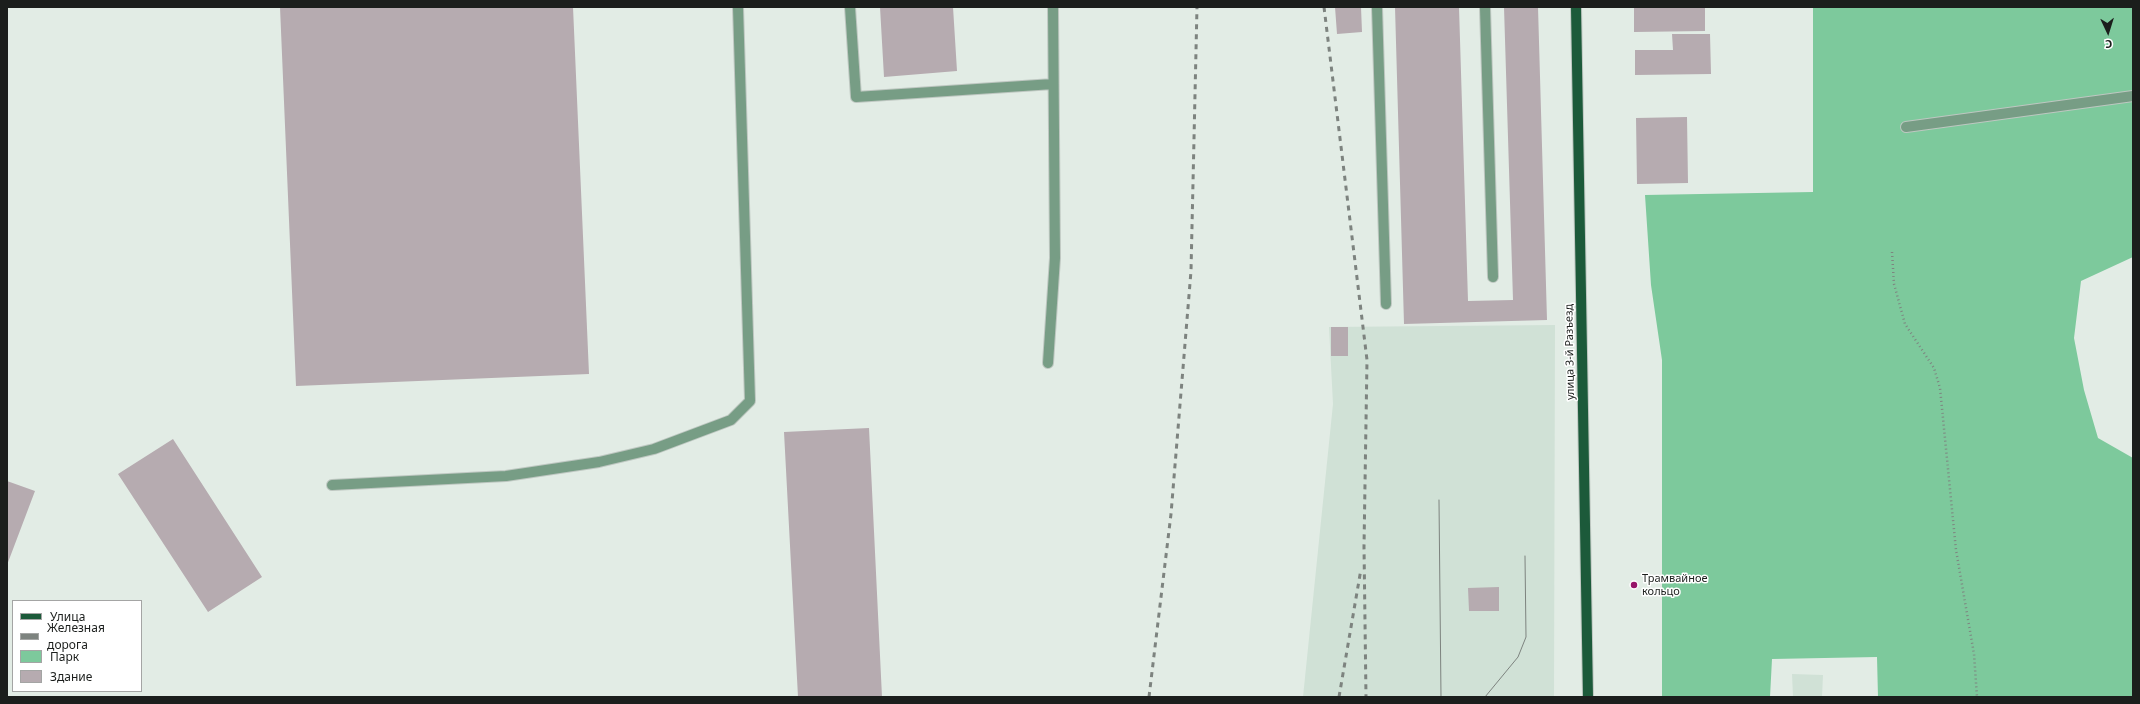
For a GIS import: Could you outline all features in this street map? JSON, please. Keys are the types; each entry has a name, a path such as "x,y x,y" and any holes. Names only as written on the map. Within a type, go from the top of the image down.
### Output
{"main road":[{"name":"улица 3-й Разъезд","path":"1576,7 1588,697"}],"street":[{"path":"332,485 506,476 599,462 654,449 731,420 750,402 738,7"},
{"path":"850,7 856,98 1053,84"},
{"path":"1048,363 1055,258 1053,7"},
{"path":"1378,7 1386,304"},
{"path":"1485,7 1493,277"},
{"path":"1906,127 2133,96"}],"path":[{"path":"1892,252 1894,284 1905,324 1934,368 1940,388 1956,550 1974,654 1977,697"}],"shaded area":[{"path":"1555,325 1554,697 1303,697 1333,404 1329,327"},
{"path":"1792,674 1823,675 1822,697 1793,697"}],"green space":[{"path":"1813,7 2133,7 2133,257 2081,281 2074,338 2084,390 2098,438 2133,458 2133,697 1878,697 1877,657 1772,659 1770,697 1662,697 1662,360 1651,285 1645,195 1813,192"}],"building":[{"path":"280,7 573,7 589,374 296,386"},
{"path":"880,7 953,7 957,71 884,77"},
{"path":"1335,7 1361,7 1362,32 1337,34"},
{"path":"1395,7 1459,7 1468,301 1513,300 1504,7 1538,7 1547,320 1404,324"},
{"path":"1634,7 1705,7 1705,31 1634,32"},
{"path":"1672,34 1710,34 1711,74 1635,75 1635,50 1673,50"},
{"path":"1687,117 1688,183 1637,184 1636,118"},
{"path":"1331,327 1348,327 1348,356 1331,356"},
{"path":"869,428 882,697 798,697 784,432"},
{"path":"173,439 262,577 208,612 118,474"},
{"path":"7,481 35,491 7,565"},
{"path":"1499,587 1499,611 1469,611 1468,588"}],"tram line":[{"path":"1439,500 1441,697"},
{"path":"1485,697 1518,657 1526,637 1525,556"}],"railway":[{"path":"1149,697 1171,514 1191,271 1197,7"},
{"path":"1324,7 1367,360 1364,547 1366,697"},
{"path":"1339,697 1361,569"}],"place":[{"name":"Трамвайное кольцо","path":"1634,585"}]}
